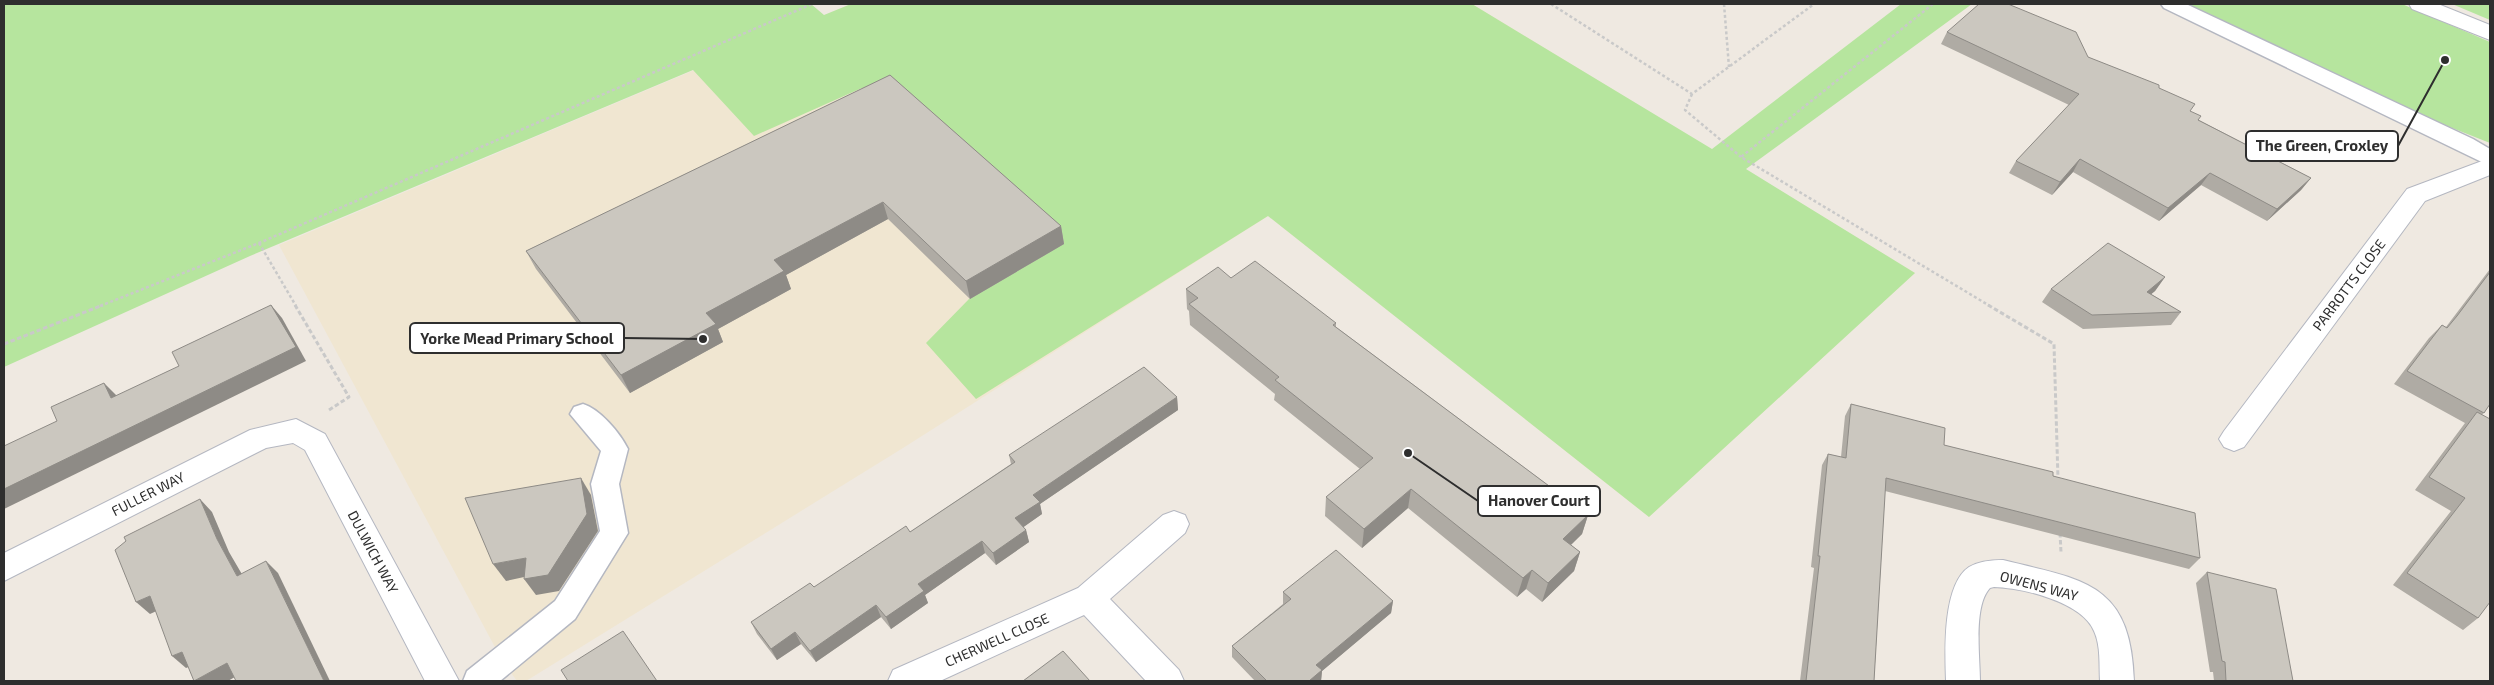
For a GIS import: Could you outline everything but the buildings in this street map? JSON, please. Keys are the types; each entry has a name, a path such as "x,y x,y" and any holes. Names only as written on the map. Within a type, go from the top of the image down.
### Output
{"street":[{"path":"2420,4 2490,33"},
{"name":"PARROTTS CLOSE","path":"2234,439 2416,195 2490,166"},
{"name":"FULLER WAY","path":"4,568 260,438 296,431"},
{"name":"DULWICH WAY","path":"296,431 315,442 442,681"},
{"name":"CHERWELL CLOSE","path":"904,681 1089,598 1174,524"},
{"name":"OWENS WAY","path":"1963,681 1964,618 1969,592 1978,578 1989,573 2003,574 2082,596 2097,608 2108,623 2115,652 2117,681"},
{"path":"1089,598 1167,681"}],"lane":[{"path":"2171,4 2465,144 2490,159"},
{"path":"478,681 566,610 614,533 604,484 616,449 583,414"}],"path":[{"path":"4,344 259,243 812,4"},
{"path":"1551,4 1692,94"},
{"path":"1724,4 1729,67"},
{"path":"1814,4 1692,94 1685,110 1742,157 2054,344 2058,482"},
{"path":"1742,157 1933,4"},
{"path":"259,243 349,397 296,431"},
{"path":"2060,531 2062,590"}],"shaded area":[{"path":"851,4 1472,4 1915,273 1649,517 1268,216 903,448 526,681 517,681 503,662 279,245"}],"green space":[{"path":"4,4 811,4 824,15 851,4 1472,4 1712,149 1901,4 1972,4 1746,169 1915,273 1649,517 1268,216 976,399 926,343 969,299 1064,243 894,93 862,88 754,136 693,70 250,256 4,367"},
{"path":"2181,4 2402,4 2490,42 2490,143 2432,120"},
{"path":"2452,4 2490,4 2490,20"}],"place":[{"name":"The Green, Croxley","path":"2445,60"},
{"name":"Yorke Mead Primary School","path":"703,339"},
{"name":"Hanover Court","path":"1408,453"}]}
